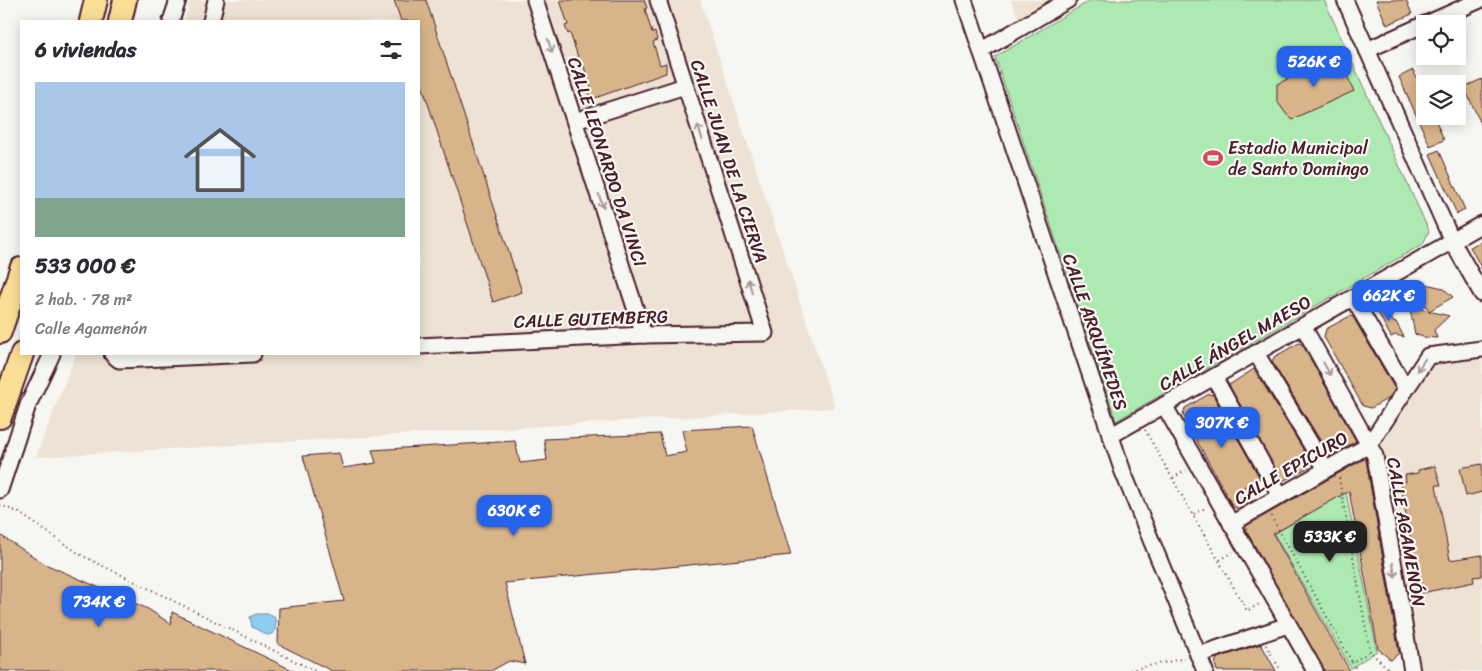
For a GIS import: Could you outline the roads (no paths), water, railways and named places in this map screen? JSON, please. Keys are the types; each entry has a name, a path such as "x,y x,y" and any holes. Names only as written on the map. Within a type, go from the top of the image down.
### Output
{"highway":[{"path":"91,20 96,0"},
{"path":"120,20 125,0"},
{"path":"0,332 20,272"},
{"path":"0,417 22,355"}],"street":[{"path":"171,20 178,0"},
{"path":"211,20 216,0"},
{"name":"CALLE LEONARDO DA VINCI","path":"535,0 644,335"},
{"name":"CALLE JUAN DE LA CIERVA","path":"658,0 765,333"},
{"name":"CALLE ARQUÍMEDES","path":"964,0 1110,436 1205,671"},
{"path":"981,50 1068,0"},
{"path":"1345,0 1452,241 1482,294"},
{"path":"1446,15 1480,0"},
{"path":"1367,50 1416,28"},
{"path":"575,121 686,86"},
{"name":"CALLE ÁNGEL MAESO","path":"1110,436 1482,224"},
{"path":"1353,298 1406,389"},
{"name":"CALLE AGAMENÓN","path":"1303,326 1375,456 1412,671"},
{"name":"CALLE GUTEMBERG","path":"420,346 644,335 765,333"},
{"path":"1369,445 1428,356 1482,349"},
{"path":"1256,353 1331,466"},
{"path":"0,490 28,405 52,355"},
{"path":"113,355 119,360 231,355"},
{"path":"1214,377 1280,495"},
{"path":"1164,405 1315,671"},
{"name":"CALLE EPICURO","path":"1231,524 1369,445"},
{"path":"1198,655 1288,625"}],"water":[{"path":"256,614 269,614 275,618 276,626 273,633 267,635 252,627 250,617"}],"place":[{"name":"Estadio Municipal de Santo Domingo","path":"1213,158"}]}
